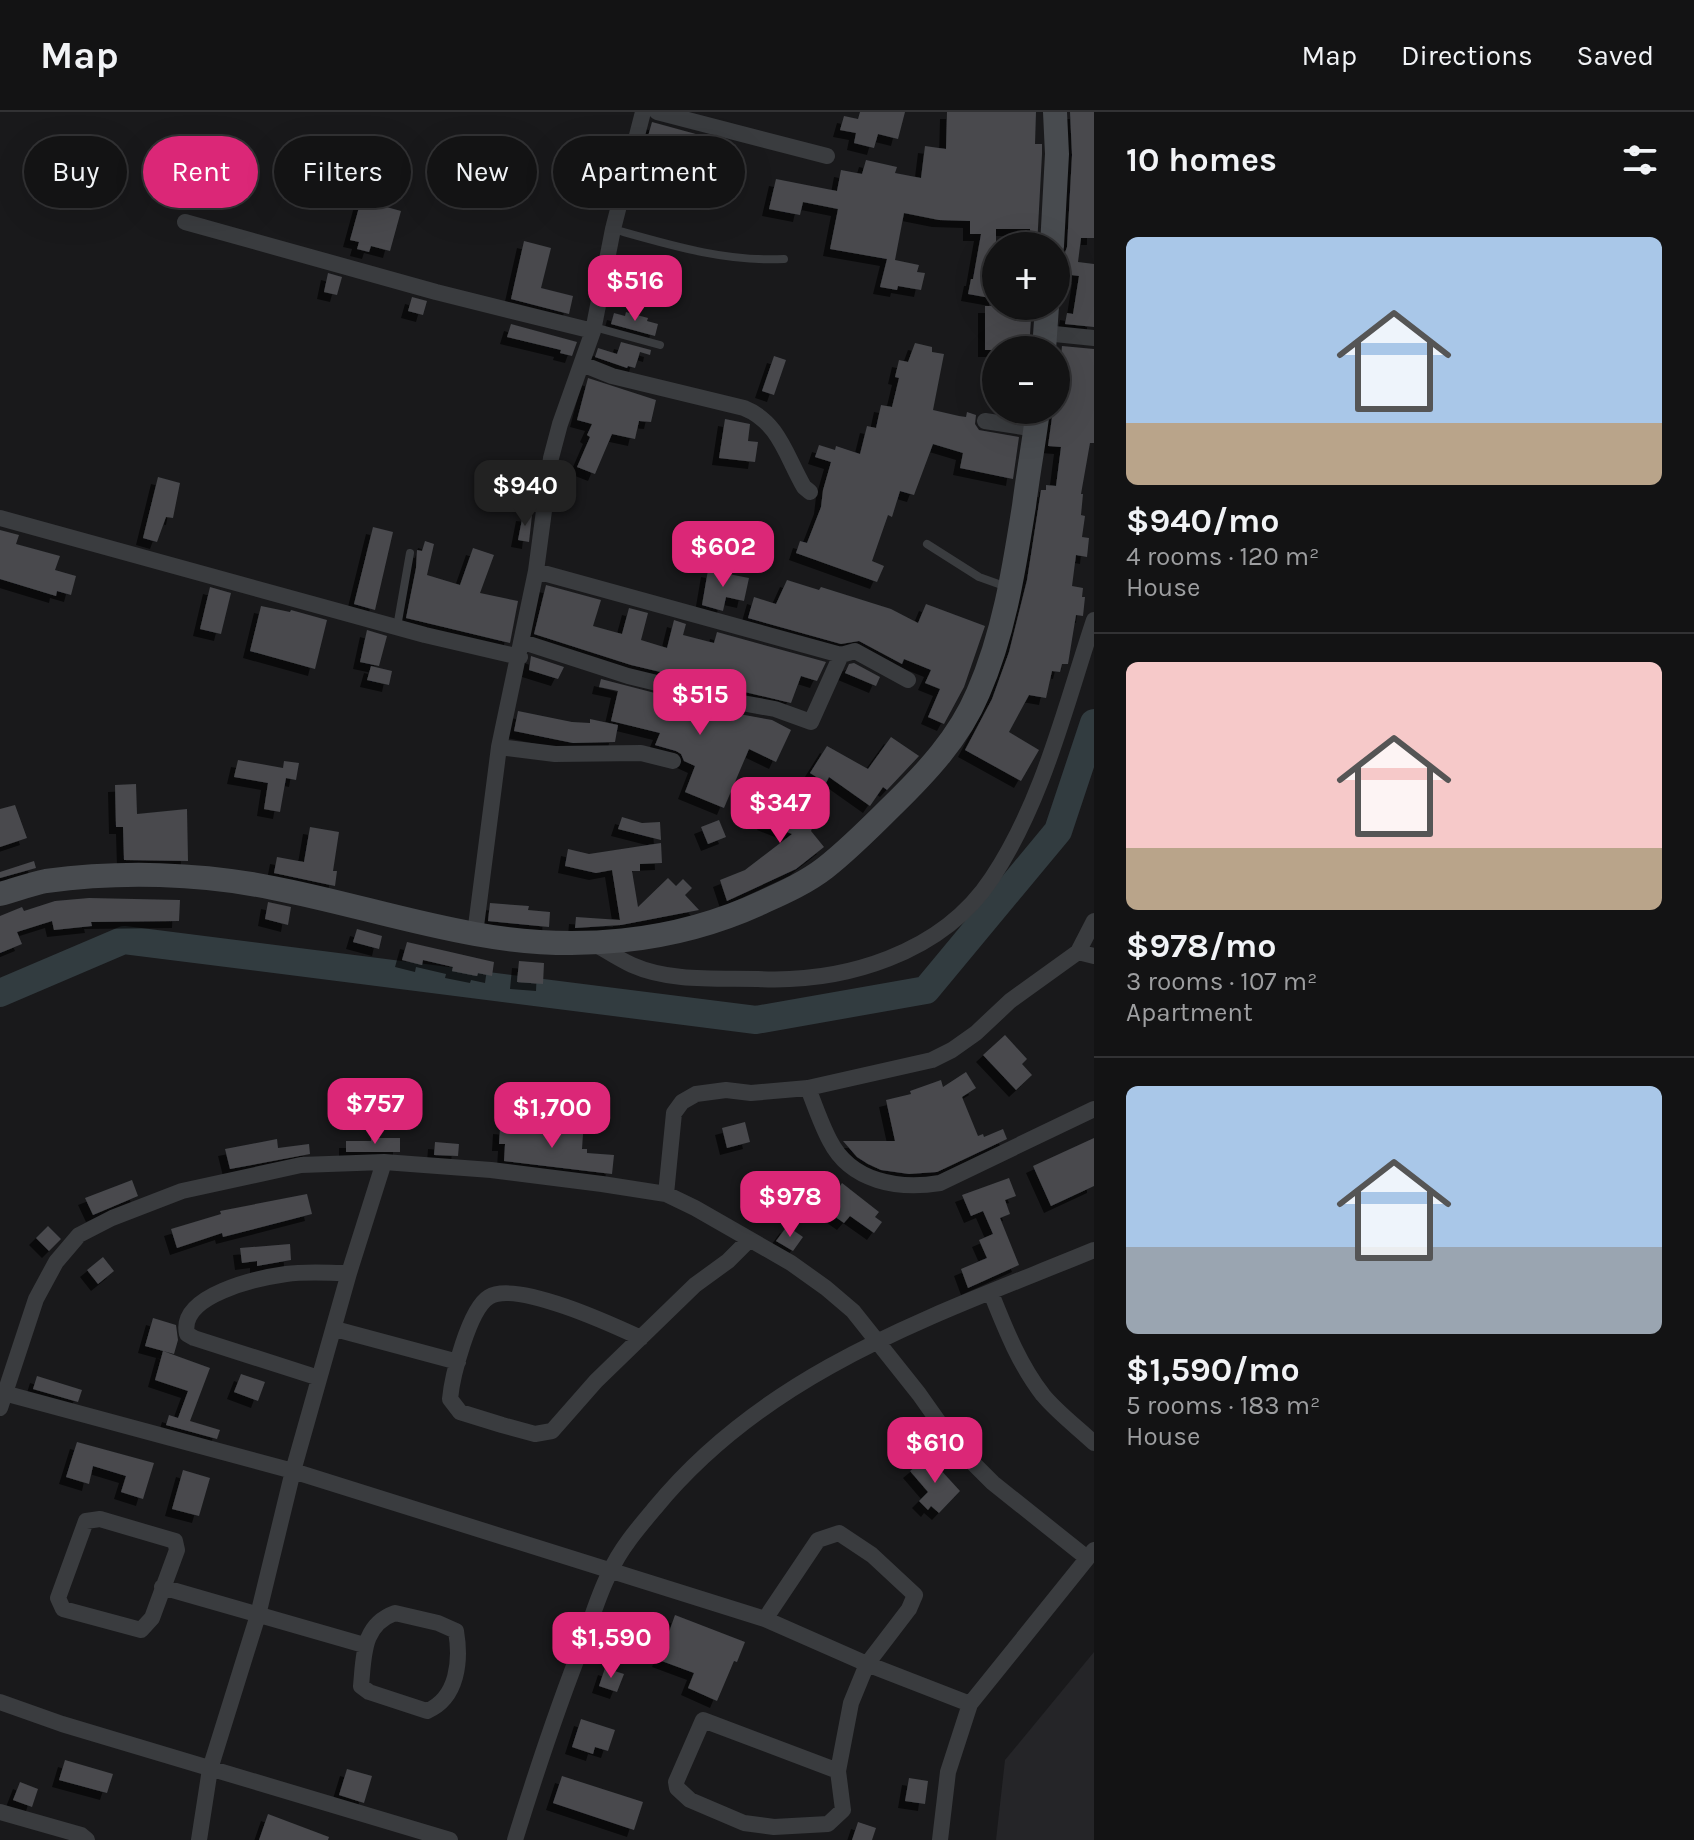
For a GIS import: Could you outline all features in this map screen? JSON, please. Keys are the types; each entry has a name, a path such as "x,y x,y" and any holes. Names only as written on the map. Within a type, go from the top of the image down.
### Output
{"street":[{"path":"475,934 499,747 536,571 551,458 594,329 613,229 643,112"},
{"path":"657,112 827,156"},
{"path":"1053,232 1057,154 1055,112"},
{"path":"185,222 436,292 594,329"},
{"path":"1070,340 1094,338"},
{"path":"582,364 612,376 744,408 760,415 769,423 810,492"},
{"path":"0,894 44,882 110,875 185,877 270,887 475,934 548,944 595,944 654,937 712,923 789,890 823,869 877,822 947,748 971,708 996,648 1036,424"},
{"path":"0,518 397,627 521,650 775,709 811,722 841,655"},
{"path":"536,571 841,655 855,651 908,680"},
{"path":"595,944 633,966 655,973 786,980 831,975 876,963 923,942 957,918 991,881 1010,846 1042,779 1094,620"},
{"path":"499,747 555,754 641,753 673,761"},
{"path":"666,1194 674,1113 682,1102 696,1094 726,1090 751,1093 808,1088 932,1060 976,1033 1010,1001 1086,954 1094,921"},
{"path":"808,1088 831,1143 850,1167 878,1180 907,1187 940,1183 1094,1109"},
{"path":"199,1840 210,1769 258,1615 293,1471 384,1162"},
{"path":"940,1840 948,1772 970,1704 1091,1554 993,1483 955,1445 853,1311 791,1263 724,1223 666,1194 519,1174 384,1162 301,1165 182,1191 112,1218 79,1235 56,1262 36,1299 1,1398 293,1471 610,1570 765,1619 867,1664 970,1704"},
{"path":"641,1338 563,1304 505,1293 490,1296 478,1308 451,1384 450,1399 460,1412 535,1434 552,1431 596,1381 641,1338 695,1285 728,1261 749,1240"},
{"path":"515,1840 548,1732 610,1570 669,1492 726,1435 771,1402 876,1340 1094,1250"},
{"path":"319,1378 194,1338 187,1334 186,1323 198,1304 221,1291 287,1274 349,1273"},
{"path":"991,1293 1013,1345 1042,1393 1060,1414 1094,1443"},
{"path":"335,1329 458,1362"},
{"path":"100,1519 175,1541 177,1550 162,1587 152,1618 141,1630 63,1609 58,1598 86,1521 100,1519"},
{"path":"765,1619 818,1540 839,1533 872,1555 915,1595 909,1609 867,1664 851,1703 838,1771 843,1810 828,1824 774,1827 744,1823 690,1800 677,1788 676,1782 703,1720 838,1771"},
{"path":"162,1587 364,1645"},
{"path":"395,1613 456,1631 460,1653 452,1687 439,1706 427,1711 369,1692 361,1686 364,1645 382,1618 395,1613"},
{"path":"0,1702 62,1724 450,1840"},
{"path":"0,1812 81,1835 87,1840"}],"lane":[{"path":"613,229 675,247 741,260 784,259"},
{"path":"594,329 660,345"},
{"path":"927,544 979,577 1009,588"},
{"path":"397,627 410,553"}],"shaded area":[{"path":"1094,1652 1094,1840 996,1840 1005,1760"}],"building":[{"path":"860,112 905,112 898,139 878,134 874,148 854,143 856,133 840,130 844,116 858,119"},
{"path":"947,112 1036,112 1035,144 1042,144 1038,232 1030,232 1030,229 996,229 996,232 982,232 982,296 968,294 981,234 970,234 970,221 939,220 904,213 895,260 919,265 917,272 925,273 921,290 898,286 897,290 880,287 887,259 830,249 838,209 803,202 800,215 769,209 776,179 837,191 841,170 862,174 866,160 897,167 895,173 921,178 925,146 946,149"},
{"path":"1070,112 1094,112 1094,238 1081,238 1078,262 1094,264 1094,327 1065,324 1066,320 1070,320 1070,314 1073,314 1079,276 1070,275 1068,232 1072,155"},
{"path":"652,122 703,136 648,136"},
{"path":"359,208 401,211 390,251 371,246 369,252 357,249 359,242 350,240"},
{"path":"524,241 551,248 541,288 573,296 569,314 511,299"},
{"path":"328,273 342,277 337,295 324,292"},
{"path":"412,297 427,301 423,315 408,311"},
{"path":"626,312 658,324 655,336 611,324 614,313 625,316"},
{"path":"985,320 1031,320 1030,336 985,336"},
{"path":"511,324 577,342 572,356 560,353 561,350 507,337"},
{"path":"621,342 651,350 650,355 640,352 635,368 595,357 598,348 617,354"},
{"path":"915,343 944,354 933,410 966,417 967,412 976,415 975,424 979,430 1019,437 1013,479 960,468 963,453 933,444 914,495 900,491 892,517 888,515 872,561 884,566 877,582 796,553 800,541 807,543 821,507 831,462 815,457 819,445 835,450 836,446 860,454 867,426 876,428 881,405 892,407 899,378 895,377 899,360 908,362"},
{"path":"1070,347 1094,349 1094,443 1090,443 1081,494 1081,515 1085,516 1082,537 1089,538 1087,557 1076,555 1072,586 1083,588 1083,616 1076,615 1068,664 1062,664 1060,672 1052,671 1046,698 1029,695 1009,732 1039,750 1021,781 965,750 992,699 1009,652 1027,580 1041,490 1046,490 1046,485 1056,486 1061,447 1048,446 1051,424 1070,424"},
{"path":"774,356 786,360 774,395 762,391"},
{"path":"588,378 656,400 651,422 639,421 635,439 612,434 595,474 577,467 592,424 577,420"},
{"path":"725,419 750,424 748,441 758,442 755,462 719,458"},
{"path":"158,477 180,483 173,518 166,517 157,542 143,538"},
{"path":"523,514 532,515 529,542 518,540"},
{"path":"373,527 393,532 375,610 354,604"},
{"path":"0,530 19,535 16,544 60,556 55,570 76,576 71,595 57,591 56,596 0,579"},
{"path":"425,541 434,544 427,575 460,585 473,548 494,555 480,593 518,601 510,643 406,618 417,550 422,551"},
{"path":"708,570 749,578 744,601 726,597 723,611 702,605"},
{"path":"787,580 891,609 918,623 926,604 985,626 964,687 944,724 928,717 940,689 925,683 931,670 904,659 902,664 859,641 841,644 748,618 754,597 776,604"},
{"path":"546,585 601,600 593,626 622,634 629,608 648,613 641,640 667,648 674,620 686,624 683,635 714,643 717,632 826,662 817,681 801,676 791,703 631,665 534,634"},
{"path":"210,587 231,593 221,634 200,629"},
{"path":"261,606 327,620 315,669 250,651"},
{"path":"367,630 387,636 379,666 360,662"},
{"path":"531,656 564,667 558,679 529,670"},
{"path":"854,663 880,677 876,686 845,673 849,664"},
{"path":"371,666 392,671 389,685 367,680"},
{"path":"601,679 728,712 772,720 791,730 776,762 749,749 724,808 685,792 695,766 684,761 676,751 655,745 660,733 611,721 618,691 599,687"},
{"path":"518,711 572,722 590,723 590,719 618,725 615,742 573,743 514,731"},
{"path":"891,737 919,756 887,790 883,787 870,806 829,777 826,783 810,773 827,746 868,769"},
{"path":"238,760 283,768 284,761 299,763 296,780 286,778 280,812 264,809 268,783 234,777"},
{"path":"794,777 808,787 795,805 818,814 811,831 824,847 796,869 727,901 720,880 745,870 792,834 764,823"},
{"path":"136,784 137,814 187,809 188,861 124,860 123,827 116,827 115,785"},
{"path":"15,805 27,838 0,847 0,809"},
{"path":"622,817 642,823 660,822 661,840 618,829"},
{"path":"719,820 726,837 708,844 701,827"},
{"path":"310,827 339,832 333,871 337,871 335,886 274,873 277,857 304,862"},
{"path":"661,843 662,863 640,864 640,871 632,871 638,907 668,878 676,886 683,879 692,888 685,895 699,910 621,925 575,928 576,917 620,920 612,870 596,873 565,866 568,849 589,854"},
{"path":"34,861 36,868 0,878 0,872"},
{"path":"89,898 180,900 179,921 91,922 92,926 54,930 52,921 17,932 22,944 0,953 0,916 22,907 24,911 55,901"},
{"path":"268,902 291,907 288,925 265,919"},
{"path":"490,903 529,906 528,910 550,912 549,927 488,921"},
{"path":"357,929 382,936 379,949 353,942"},
{"path":"407,942 494,962 492,976 452,971 453,967 423,960 422,965 402,960"},
{"path":"519,961 544,963 543,984 517,982"},
{"path":"1005,1035 1027,1059 1022,1064 1032,1075 1016,1090 983,1055"},
{"path":"966,1072 976,1088 962,1097 978,1136 983,1134 984,1137 1003,1129 1007,1139 937,1172 909,1174 881,1170 868,1164 843,1141 895,1141 886,1100 911,1094 910,1091 941,1080 943,1087"},
{"path":"745,1122 750,1142 727,1148 722,1128"},
{"path":"500,1127 583,1134 582,1149 587,1149 587,1153 614,1155 612,1174 504,1161 505,1144 499,1144"},
{"path":"371,1138 400,1138 400,1152 346,1152 346,1141 371,1141"},
{"path":"1094,1138 1094,1186 1051,1206 1033,1166"},
{"path":"277,1139 278,1148 309,1144 310,1154 230,1169 225,1149"},
{"path":"435,1142 459,1144 458,1156 434,1155"},
{"path":"1009,1178 1016,1196 1005,1200 1010,1214 1000,1218 1019,1265 968,1288 961,1269 987,1258 979,1240 993,1234 983,1211 971,1216 962,1195"},
{"path":"132,1180 138,1196 93,1215 85,1198"},
{"path":"842,1183 879,1212 875,1217 882,1222 874,1233 850,1216 844,1223 824,1209"},
{"path":"307,1194 312,1214 223,1237 222,1233 177,1248 171,1229 221,1214 220,1211"},
{"path":"48,1226 61,1239 49,1251 36,1238"},
{"path":"787,1226 803,1237 793,1251 776,1241"},
{"path":"290,1244 291,1260 257,1266 257,1261 242,1263 240,1248"},
{"path":"103,1257 114,1271 98,1284 87,1270"},
{"path":"153,1318 176,1325 178,1340 174,1354 145,1346"},
{"path":"163,1351 210,1368 190,1421 220,1430 217,1439 166,1425 169,1415 178,1418 188,1391 155,1380"},
{"path":"241,1374 265,1382 258,1401 234,1392"},
{"path":"37,1376 82,1390 78,1402 33,1389"},
{"path":"77,1442 154,1463 143,1499 121,1492 126,1476 93,1466 89,1484 66,1477"},
{"path":"928,1456 960,1491 939,1513 931,1506 928,1510 919,1501 928,1492 910,1471"},
{"path":"183,1470 210,1478 199,1516 172,1509"},
{"path":"675,1615 745,1642 717,1701 688,1688 694,1673 659,1660"},
{"path":"605,1668 624,1674 617,1692 599,1686"},
{"path":"581,1719 615,1730 608,1751 595,1747 593,1754 572,1747"},
{"path":"65,1760 113,1774 107,1793 59,1780"},
{"path":"347,1769 372,1776 364,1803 339,1795"},
{"path":"562,1776 643,1802 634,1830 553,1803"},
{"path":"909,1778 928,1781 925,1804 905,1801"},
{"path":"20,1782 38,1789 32,1807 13,1800"},
{"path":"268,1814 329,1837 328,1840 259,1840"},
{"path":"858,1822 876,1828 872,1840 852,1840"}],"waterway":[{"path":"0,993 124,940 756,1020 926,990 1058,831 1094,723"}]}
